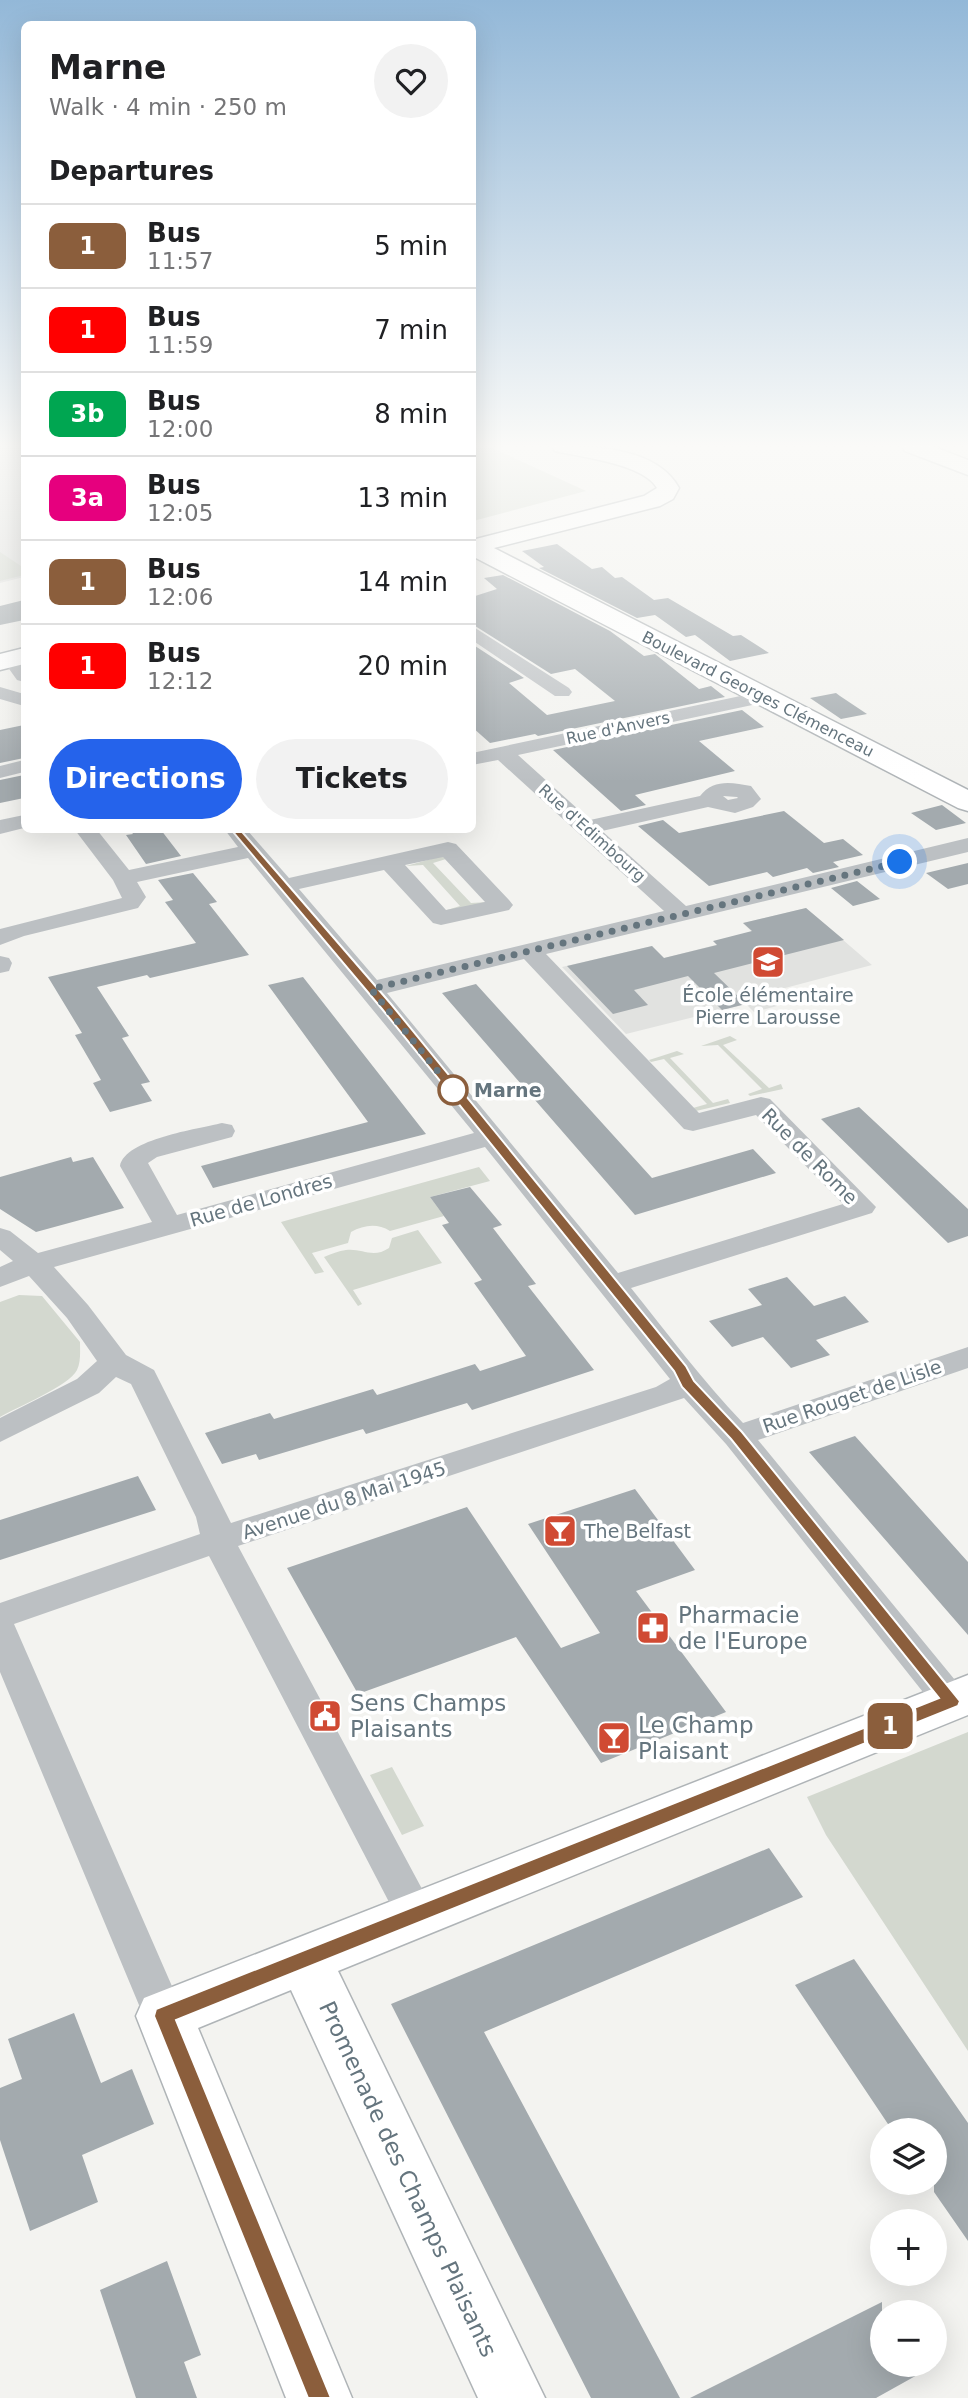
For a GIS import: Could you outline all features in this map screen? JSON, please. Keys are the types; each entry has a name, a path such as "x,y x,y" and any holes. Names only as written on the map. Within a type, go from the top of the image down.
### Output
{"street":[{"name":"Boulevard Georges Clémenceau","path":"494,558 968,802"},
{"path":"476,634 562,692"},
{"path":"0,693 21,699"},
{"name":"Rue d'Anvers","path":"476,758 765,697"},
{"name":"Rue d'Edimbourg","path":"503,753 681,914"},
{"path":"0,772 21,767"},
{"path":"586,828 711,800"},
{"path":"0,827 21,823"},
{"path":"0,938 16,931 130,903 134,897 124,878 88,833"},
{"path":"164,2016 960,1698 737,1436 687,1383 681,1370 371,989 239,833"},
{"path":"371,989 968,845"},
{"path":"124,878 253,850"},
{"path":"284,886 389,862"},
{"name":"Rue de Rome","path":"530,951 693,1123 761,1105 862,1207 610,1284"},
{"path":"169,1226 134,1166 135,1160 147,1151 222,1131"},
{"name":"Rue de Londres","path":"0,1278 32,1264 491,1137"},
{"path":"0,1237 18,1248 85,1321 113,1363 127,1372 144,1377 213,1517 218,1540 416,1915"},
{"name":"Rue Rouget de Lisle","path":"737,1436 968,1357"},
{"path":"0,1432 88,1386 113,1363"},
{"name":"Avenue du 8 Mai 1945","path":"0,1616 218,1540 667,1394 687,1383"},
{"path":"0,1630 164,2016 319,2398"},
{"name":"Promenade des Champs Plaisants","path":"305,1960 512,2398"}],"shaded area":[{"path":"0,558 21,558 21,578 0,583"},
{"path":"0,558 9,558 21,566 21,576 0,581"},
{"path":"442,856 446,859 433,863 471,903 488,902 449,911 447,910 460,906 423,865 406,866"},
{"path":"806,908 872,965 770,992 777,1006 754,1012 746,1004 626,1034 562,967 652,946 664,958 755,935 743,923"},
{"path":"730,1036 737,1040 723,1045 769,1088 781,1084 783,1089 750,1096 748,1094 762,1089 718,1045 701,1046"},
{"path":"677,1051 684,1054 670,1058 713,1103 728,1099 730,1103 696,1111 693,1108 707,1104 664,1059 651,1062 649,1060"},
{"path":"479,1167 490,1181 430,1197 444,1216 390,1231 375,1226 361,1228 351,1232 348,1243 312,1253 324,1272 315,1274 281,1222"},
{"path":"418,1230 442,1263 353,1290 362,1304 358,1306 324,1257 346,1250 378,1253 389,1248 392,1238"},
{"path":"19,1295 42,1296 80,1342 80,1360 77,1370 64,1383 0,1417 0,1302"},
{"path":"968,1732 968,2051 826,1835 807,1797"},
{"path":"392,1767 424,1826 402,1835 370,1775"}],"building":[{"path":"531,558 576,558 592,569 602,567 615,578 622,577 654,600 668,598 733,636 741,635 769,653 730,661 695,635 686,637 655,615 637,618 539,568 544,567"},
{"path":"503,575 610,631 644,656 655,654 699,689 711,686 725,697 538,736 535,734 490,743 476,731 476,647 524,678 509,683 547,715 615,701 575,669 551,674 476,627 476,596 497,589 484,578"},
{"path":"21,601 21,621 0,625 0,606"},
{"path":"836,693 867,714 841,719 810,698"},
{"path":"742,710 764,727 699,741 735,771 635,795 646,805 621,811 553,750"},
{"path":"21,726 21,759 0,763 0,730"},
{"path":"21,776 21,799 0,803 0,780"},
{"path":"942,805 966,823 936,830 911,813"},
{"path":"784,811 824,843 843,839 863,855 833,862 839,867 813,873 807,868 773,877 767,872 709,886 638,826 663,820 679,833"},
{"path":"163,833 181,856 146,864 126,835"},
{"path":"968,863 968,884 948,889 926,873"},
{"path":"193,873 217,902 209,904 249,955 150,978 147,975 97,987 129,1036 122,1038 150,1082 141,1084 152,1101 110,1112 93,1083 101,1080 75,1035 82,1033 48,977 196,943 165,902 173,900 158,880"},
{"path":"857,881 880,899 853,906 831,888"},
{"path":"806,908 844,940 714,973 746,1004 722,1010 688,976 634,990 648,1005 613,1014 567,966 652,946 664,958 717,945 713,941 752,931 743,923"},
{"path":"303,977 426,1134 213,1188 201,1166 368,1122 268,985"},
{"path":"476,984 652,1178 753,1149 776,1173 635,1215 442,993"},
{"path":"859,1107 968,1209 968,1236 948,1243 821,1119"},
{"path":"71,1157 73,1162 93,1157 124,1208 36,1232 0,1209 0,1177"},
{"path":"470,1187 502,1225 493,1228 536,1284 528,1286 594,1370 472,1410 467,1403 366,1434 363,1429 259,1460 256,1454 222,1464 205,1433 270,1413 274,1419 373,1389 377,1395 475,1364 480,1371 526,1356 474,1283 482,1280 442,1225 449,1223 430,1197"},
{"path":"787,1277 814,1306 845,1296 869,1322 816,1340 830,1355 791,1368 763,1337 732,1347 709,1321 762,1305 748,1289"},
{"path":"855,1436 968,1562 968,1635 809,1452"},
{"path":"138,1476 156,1510 0,1560 0,1520"},
{"path":"635,1489 695,1570 636,1591 726,1712 601,1763 516,1637 358,1694 287,1568 467,1507 561,1648 600,1633 528,1524"},
{"path":"769,1848 803,1897 484,2032 680,2398 591,2398 391,2004"},
{"path":"854,1959 968,2123 968,2241 936,2195 947,2195 947,2118 884,2118 795,1985"},
{"path":"74,2013 101,2083 132,2069 154,2124 82,2155 98,2202 30,2231 0,2140 0,2088 22,2079 8,2039"},
{"path":"167,2261 201,2355 184,2362 197,2398 136,2398 100,2290"},
{"path":"870,2308 870,2377 914,2377 876,2398 690,2398"}],"bus line":[{"name":"1","path":"239,833 386,1007 681,1370 687,1383 737,1436 951,1701 164,2016 319,2398"}],"place":[{"name":"École élémentaire Pierre Larousse","path":"768,962"},
{"name":"Marne","path":"453,1090"},
{"name":"The Belfast","path":"560,1531"},
{"name":"Pharmacie de l'Europe","path":"653,1628"},
{"name":"Sens Champs Plaisants","path":"325,1716"},
{"name":"Le Champ Plaisant","path":"614,1738"}],"route":[{"path":"453,1090 371,989 900,862"}]}
